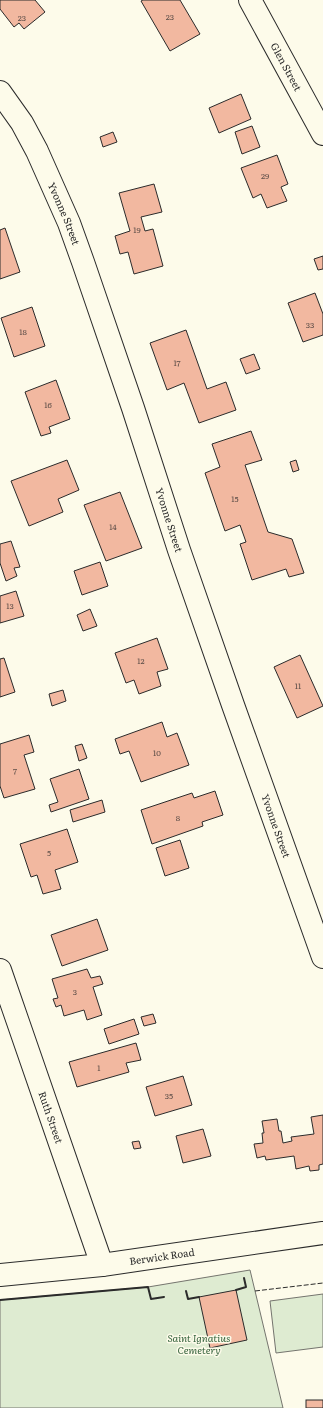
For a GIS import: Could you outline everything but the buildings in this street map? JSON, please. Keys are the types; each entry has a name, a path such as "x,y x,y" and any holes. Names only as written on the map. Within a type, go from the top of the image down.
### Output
{"street":[{"name":"Glen Street","path":"250,0 323,134"},
{"name":"Yvonne Street","path":"0,92 22,123 37,151 76,242 133,408 179,550 323,957"},
{"name":"Ruth Street","path":"0,970 102,1265"},
{"name":"Berwick Road","path":"0,1275 102,1265 323,1233"}],"green space":[{"name":"Saint Ignatius Cemetery","path":"250,1270 283,1408 0,1408 0,1300 148,1287"},
{"path":"323,1294 323,1347 276,1353 270,1301"}],"fence":[{"path":"255,1291 323,1283"}],"wall":[{"path":"236,1290 246,1287 244,1278"},
{"path":"0,1300 148,1287 151,1299 164,1297"},
{"path":"186,1291 188,1299 199,1297"}]}
